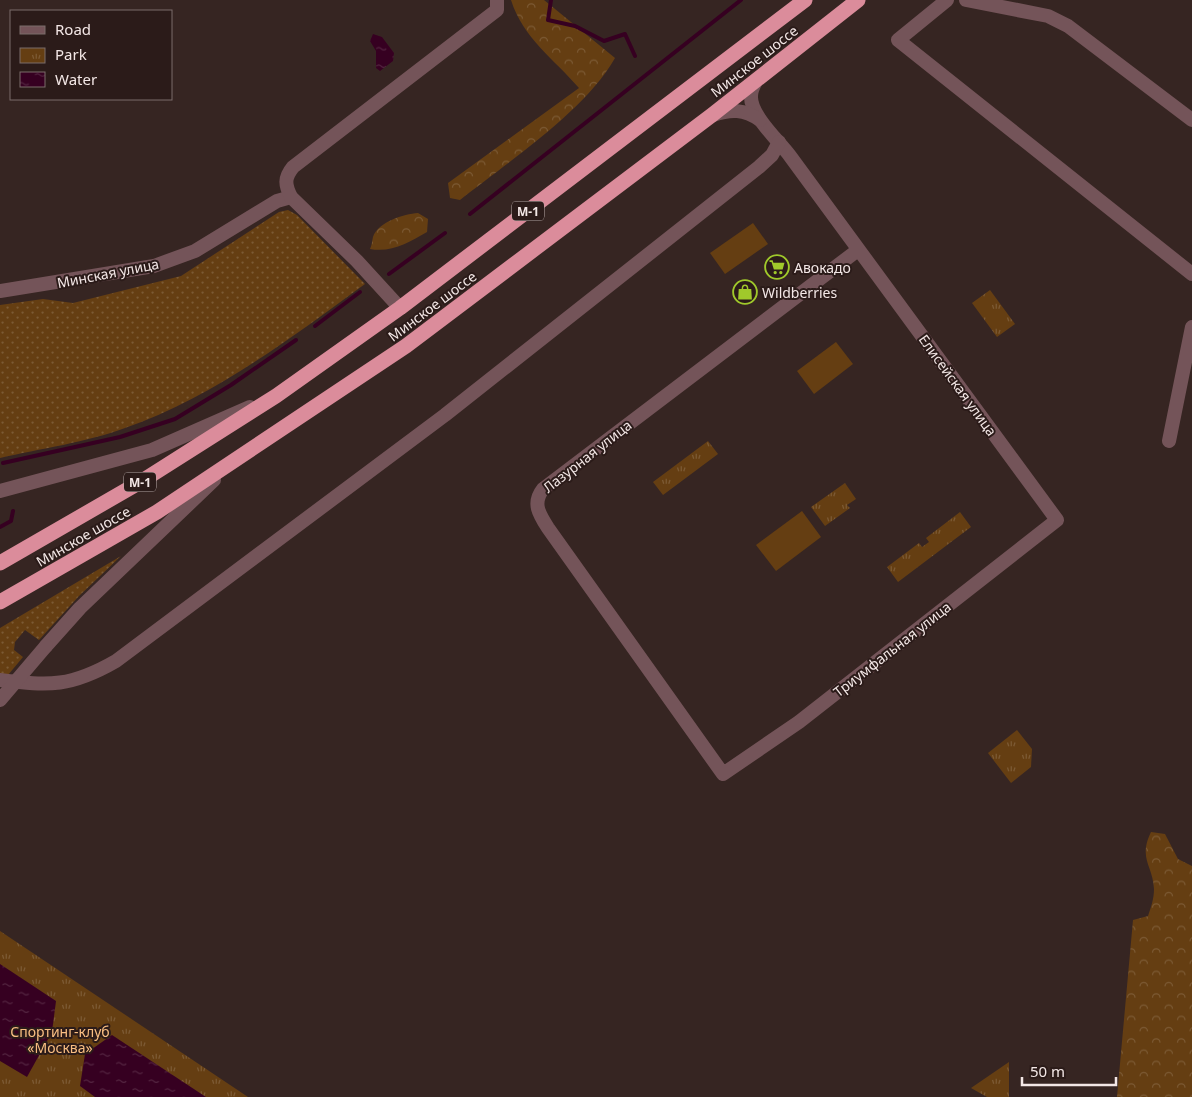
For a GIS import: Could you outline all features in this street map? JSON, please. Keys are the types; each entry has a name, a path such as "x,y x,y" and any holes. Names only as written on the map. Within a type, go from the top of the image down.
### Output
{"highway":[{"name":"Минское шоссе","path":"0,563 142,481 276,396 400,308 805,0"},
{"name":"Минское шоссе","path":"0,602 157,512 406,346 712,115 858,0"}],"street":[{"path":"400,308 357,261 291,197 286,186 286,176 293,167 497,10 497,0"},
{"path":"947,0 898,40 1192,274"},
{"path":"966,0 1048,16 1068,26 1192,120"},
{"path":"756,81 751,98 753,107 762,121"},
{"path":"712,115 733,110 744,111 762,121"},
{"name":"Елисейская улица","path":"762,121 1057,520"},
{"path":"0,680 52,685 65,683 96,673 116,661 445,415 759,167 772,155 779,142"},
{"name":"Минская улица","path":"0,291 154,266 195,250 277,201 291,197"},
{"name":"Лазурная улица","path":"723,774 548,528 539,514 537,500 543,489 858,250"},
{"path":"1169,441 1192,327"},
{"path":"0,491 152,450 276,396"},
{"path":"0,700 80,608 230,465"},
{"name":"Триумфальная улица","path":"723,774 799,722 1057,520"}],"green space":[{"path":"511,0 544,0 615,58 602,78 585,97 544,135 460,200 450,198 448,183 579,88 531,37 516,14"},
{"path":"288,210 297,215 365,284 250,365 189,400 111,433 0,458 0,305 43,299 73,303 181,276 279,212"},
{"path":"418,213 428,219 427,232 393,248 370,249 373,237 380,227 399,217"},
{"path":"753,223 768,244 725,274 710,253"},
{"path":"990,290 1015,324 997,337 972,303"},
{"path":"836,342 853,364 814,394 797,371"},
{"path":"708,441 718,454 663,495 653,482"},
{"path":"845,483 856,499 847,505 850,508 825,526 811,507"},
{"path":"802,511 821,537 776,571 756,545"},
{"path":"960,512 971,527 898,582 887,567 919,543 922,547 929,542 926,538"},
{"path":"121,556 79,596 39,640 25,630 15,642 14,650 23,657 8,675 0,674 0,628"},
{"path":"1017,730 1032,749 1031,767 1011,783 988,753"},
{"path":"1151,832 1165,834 1178,859 1192,866 1192,1097 1117,1097 1133,920 1148,916 1154,889 1146,856 1147,841"},
{"name":"Спортинг-клуб «Москва»","path":"0,931 248,1097 0,1097"},
{"path":"1009,1062 1009,1097 987,1097 971,1088"}],"water":[{"path":"373,34 382,37 394,53 393,61 380,71 376,68 376,51 370,41"},
{"path":"0,964 56,1001 52,1032 27,1077 0,1061"},
{"path":"112,1035 206,1097 95,1097 80,1086 85,1054"}],"waterway":[{"path":"551,0 548,20 575,26 604,41 625,34 635,56"},
{"path":"470,214 741,0"},
{"path":"389,274 445,233"},
{"path":"315,326 360,292"},
{"path":"3,463 120,437 175,419 231,385 296,340"},
{"path":"0,527 11,521 13,511"}],"place":[{"name":"Авокадо","path":"777,267"},
{"name":"Wildberries","path":"745,292"}]}
